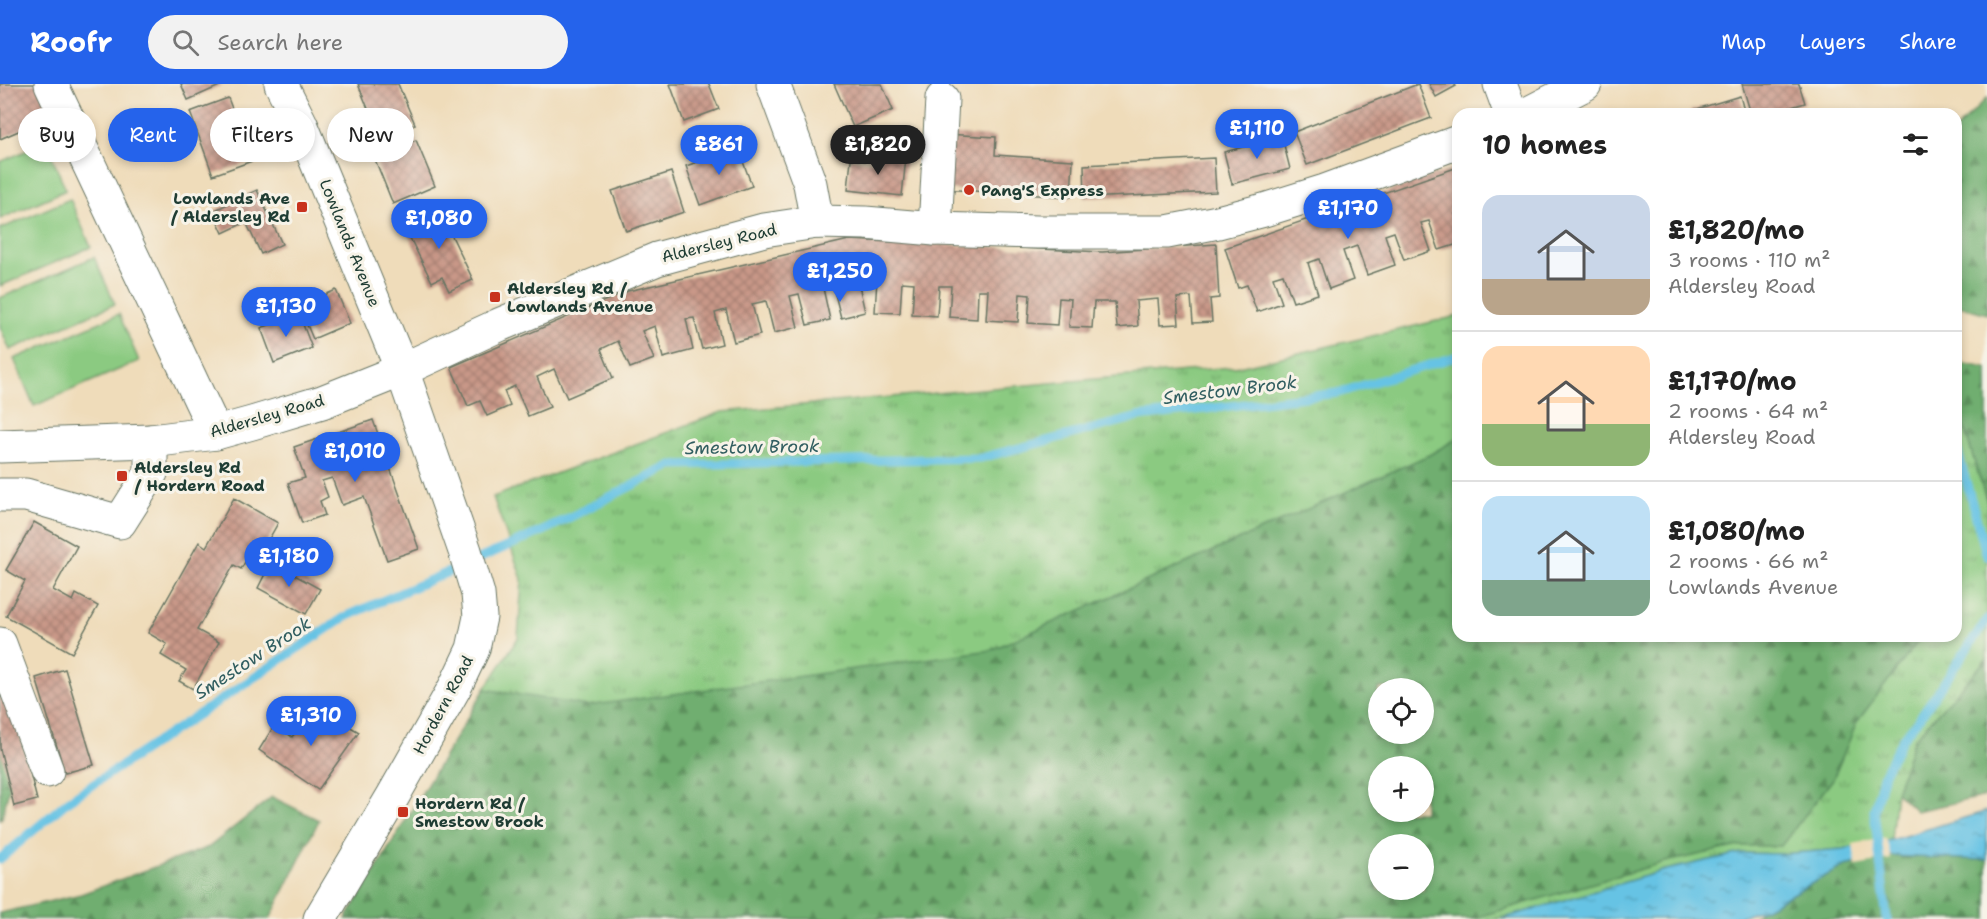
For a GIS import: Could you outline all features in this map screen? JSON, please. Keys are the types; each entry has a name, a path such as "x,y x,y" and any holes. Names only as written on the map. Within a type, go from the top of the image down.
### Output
{"street":[{"path":"51,84 216,433"},
{"name":"Lowlands Avenue","path":"281,84 301,124 402,370"},
{"path":"772,84 810,184 818,222"},
{"path":"1500,84 1509,108"},
{"path":"1539,108 1585,84"},
{"path":"935,229 942,99"},
{"name":"Aldersley Road","path":"0,446 151,441 216,433 322,402 402,370 499,325 657,259 764,230 818,222 1038,232 1167,232 1218,222 1285,204 1452,144"},
{"name":"Hordern Road","path":"320,919 455,687 473,648 480,617 478,594 465,550 402,370"},
{"path":"0,495 27,495 120,522 151,472 151,441"},
{"path":"0,644 47,771"}],"green space":[{"path":"1987,98 1987,314 1962,307 1962,123"},
{"path":"18,154 18,162 54,162 66,190 0,219 0,162"},
{"path":"70,199 91,247 0,286 0,229"},
{"path":"94,257 115,304 10,350 0,327 0,298"},
{"path":"119,314 139,361 34,406 14,359"},
{"path":"1452,317 1452,642 1962,642 1962,421 1987,502 1987,659 1914,739 1896,792 1891,840 1843,849 1781,854 1741,853 1666,870 1501,919 346,919 518,638 522,579 493,497 722,412 1243,366"},
{"path":"1962,363 1987,368 1987,502 1962,421"},
{"path":"1452,442 1452,642 1917,642 1857,722 1833,779 1781,846 1739,846 1665,862 1471,919 346,919 485,689 587,706 991,650 1429,455"},
{"path":"1987,659 1987,796 1916,811 1896,792 1914,739"},
{"path":"0,732 20,744 0,819"},
{"path":"272,797 319,820 270,919 0,919 0,913 81,894 209,847"},
{"path":"1890,856 1987,860 1987,919 1752,919 1762,910 1844,866"}],"water":[{"path":"1987,811 1987,860 1890,856 1844,866 1762,910 1731,919 1501,919 1666,870 1741,853 1781,854 1843,849 1891,840"}],"pier":[{"path":"1886,838 1891,859 1856,866 1853,844"}],"building":[{"path":"0,84 39,84 50,108 18,108 18,131 0,139"},
{"path":"181,84 224,84 188,100"},
{"path":"358,84 398,84 408,108 368,108"},
{"path":"670,84 709,84 719,109 684,122"},
{"path":"834,84 882,84 893,110 853,127"},
{"path":"1418,84 1431,118 1307,165 1294,132"},
{"path":"1429,84 1454,84 1456,86 1436,97"},
{"path":"1742,84 1799,84 1805,103 1788,108 1749,108"},
{"path":"1740,96 1743,108 1700,108"},
{"path":"228,98 232,108 210,108 210,162 249,162 213,175 198,134 198,109"},
{"path":"945,134 996,137 995,155 1073,160 1071,197 942,189"},
{"path":"1282,137 1290,169 1232,184 1224,152"},
{"path":"416,140 435,186 393,204 376,162 414,162 414,141"},
{"path":"738,148 752,186 700,205 686,166"},
{"path":"881,154 906,157 902,196 848,190 851,159 880,163"},
{"path":"1214,158 1216,192 1085,198 1084,165"},
{"path":"1452,169 1452,246 1439,250 1429,221 1421,223 1431,251 1404,260 1394,232 1385,235 1395,265 1367,275 1357,246 1343,251 1353,280 1329,289 1319,259 1308,263 1318,294 1293,302 1283,274 1273,277 1282,303 1257,312 1247,285 1238,288 1225,248"},
{"path":"671,172 684,212 626,231 612,191"},
{"path":"257,190 282,244 261,254 246,222 223,233 213,211"},
{"path":"439,209 473,280 449,291 442,277 432,282 404,226"},
{"path":"849,240 1102,252 1216,244 1219,298 1210,299 1212,322 1193,323 1191,297 1177,298 1179,324 1160,325 1158,299 1136,301 1138,326 1117,328 1115,302 1094,302 1092,328 1069,327 1071,299 1059,298 1057,325 1028,323 1030,295 1020,294 1018,322 986,320 988,290 978,290 977,319 949,317 951,286 939,286 937,316 912,314 914,283 902,282 900,313 875,312 877,279 868,278 858,281 865,312 841,318 833,286 823,288 830,320 807,325 799,294 790,296 798,327 774,333 766,301 752,304 760,335 734,342 726,310 715,313 722,344 702,349 694,318 686,319 693,350 663,358 655,326 642,331 654,359 630,368 618,341 601,349 613,378 567,398 554,369 537,377 550,407 528,416 515,386 504,391 510,406 487,416 480,401 468,406 451,367 628,291"},
{"path":"336,290 350,323 313,339 299,306"},
{"path":"299,314 312,348 274,363 261,328"},
{"path":"373,420 419,549 387,560 364,497 342,505 332,478 322,481 328,497 320,501 325,515 302,523 288,483 305,478 294,447"},
{"path":"234,498 278,523 257,560 249,555 241,569 234,565 197,630 219,642 193,689 179,681 186,670 161,655 167,644 148,633 199,542 206,547"},
{"path":"34,522 77,546 53,590 73,601 76,594 98,606 72,653 6,616 25,581 6,570"},
{"path":"271,562 320,589 306,614 258,588"},
{"path":"65,669 94,765 65,773 36,678"},
{"path":"9,691 37,800 14,806 0,749 0,694"},
{"path":"315,706 359,732 318,790 259,750 275,724 292,737"}],"waterway":[{"name":"Smestow Brook","path":"0,859 68,801 345,617 545,530 672,465 981,458 1138,417 1338,393 1452,358"},
{"name":"Smestow Brook","path":"1962,467 1987,556"},
{"name":"Smestow Brook","path":"1887,919 1874,811 1884,773 1903,738 1987,620"}],"place":[{"name":"Pang'S Express","path":"969,190"},
{"name":"Lowlands Ave / Aldersley Rd","path":"302,207"},
{"name":"Aldersley Rd / Lowlands Avenue","path":"495,297"},
{"name":"Aldersley Rd / Hordern Road","path":"122,476"},
{"name":"Hordern Rd / Smestow Brook","path":"403,812"}]}
